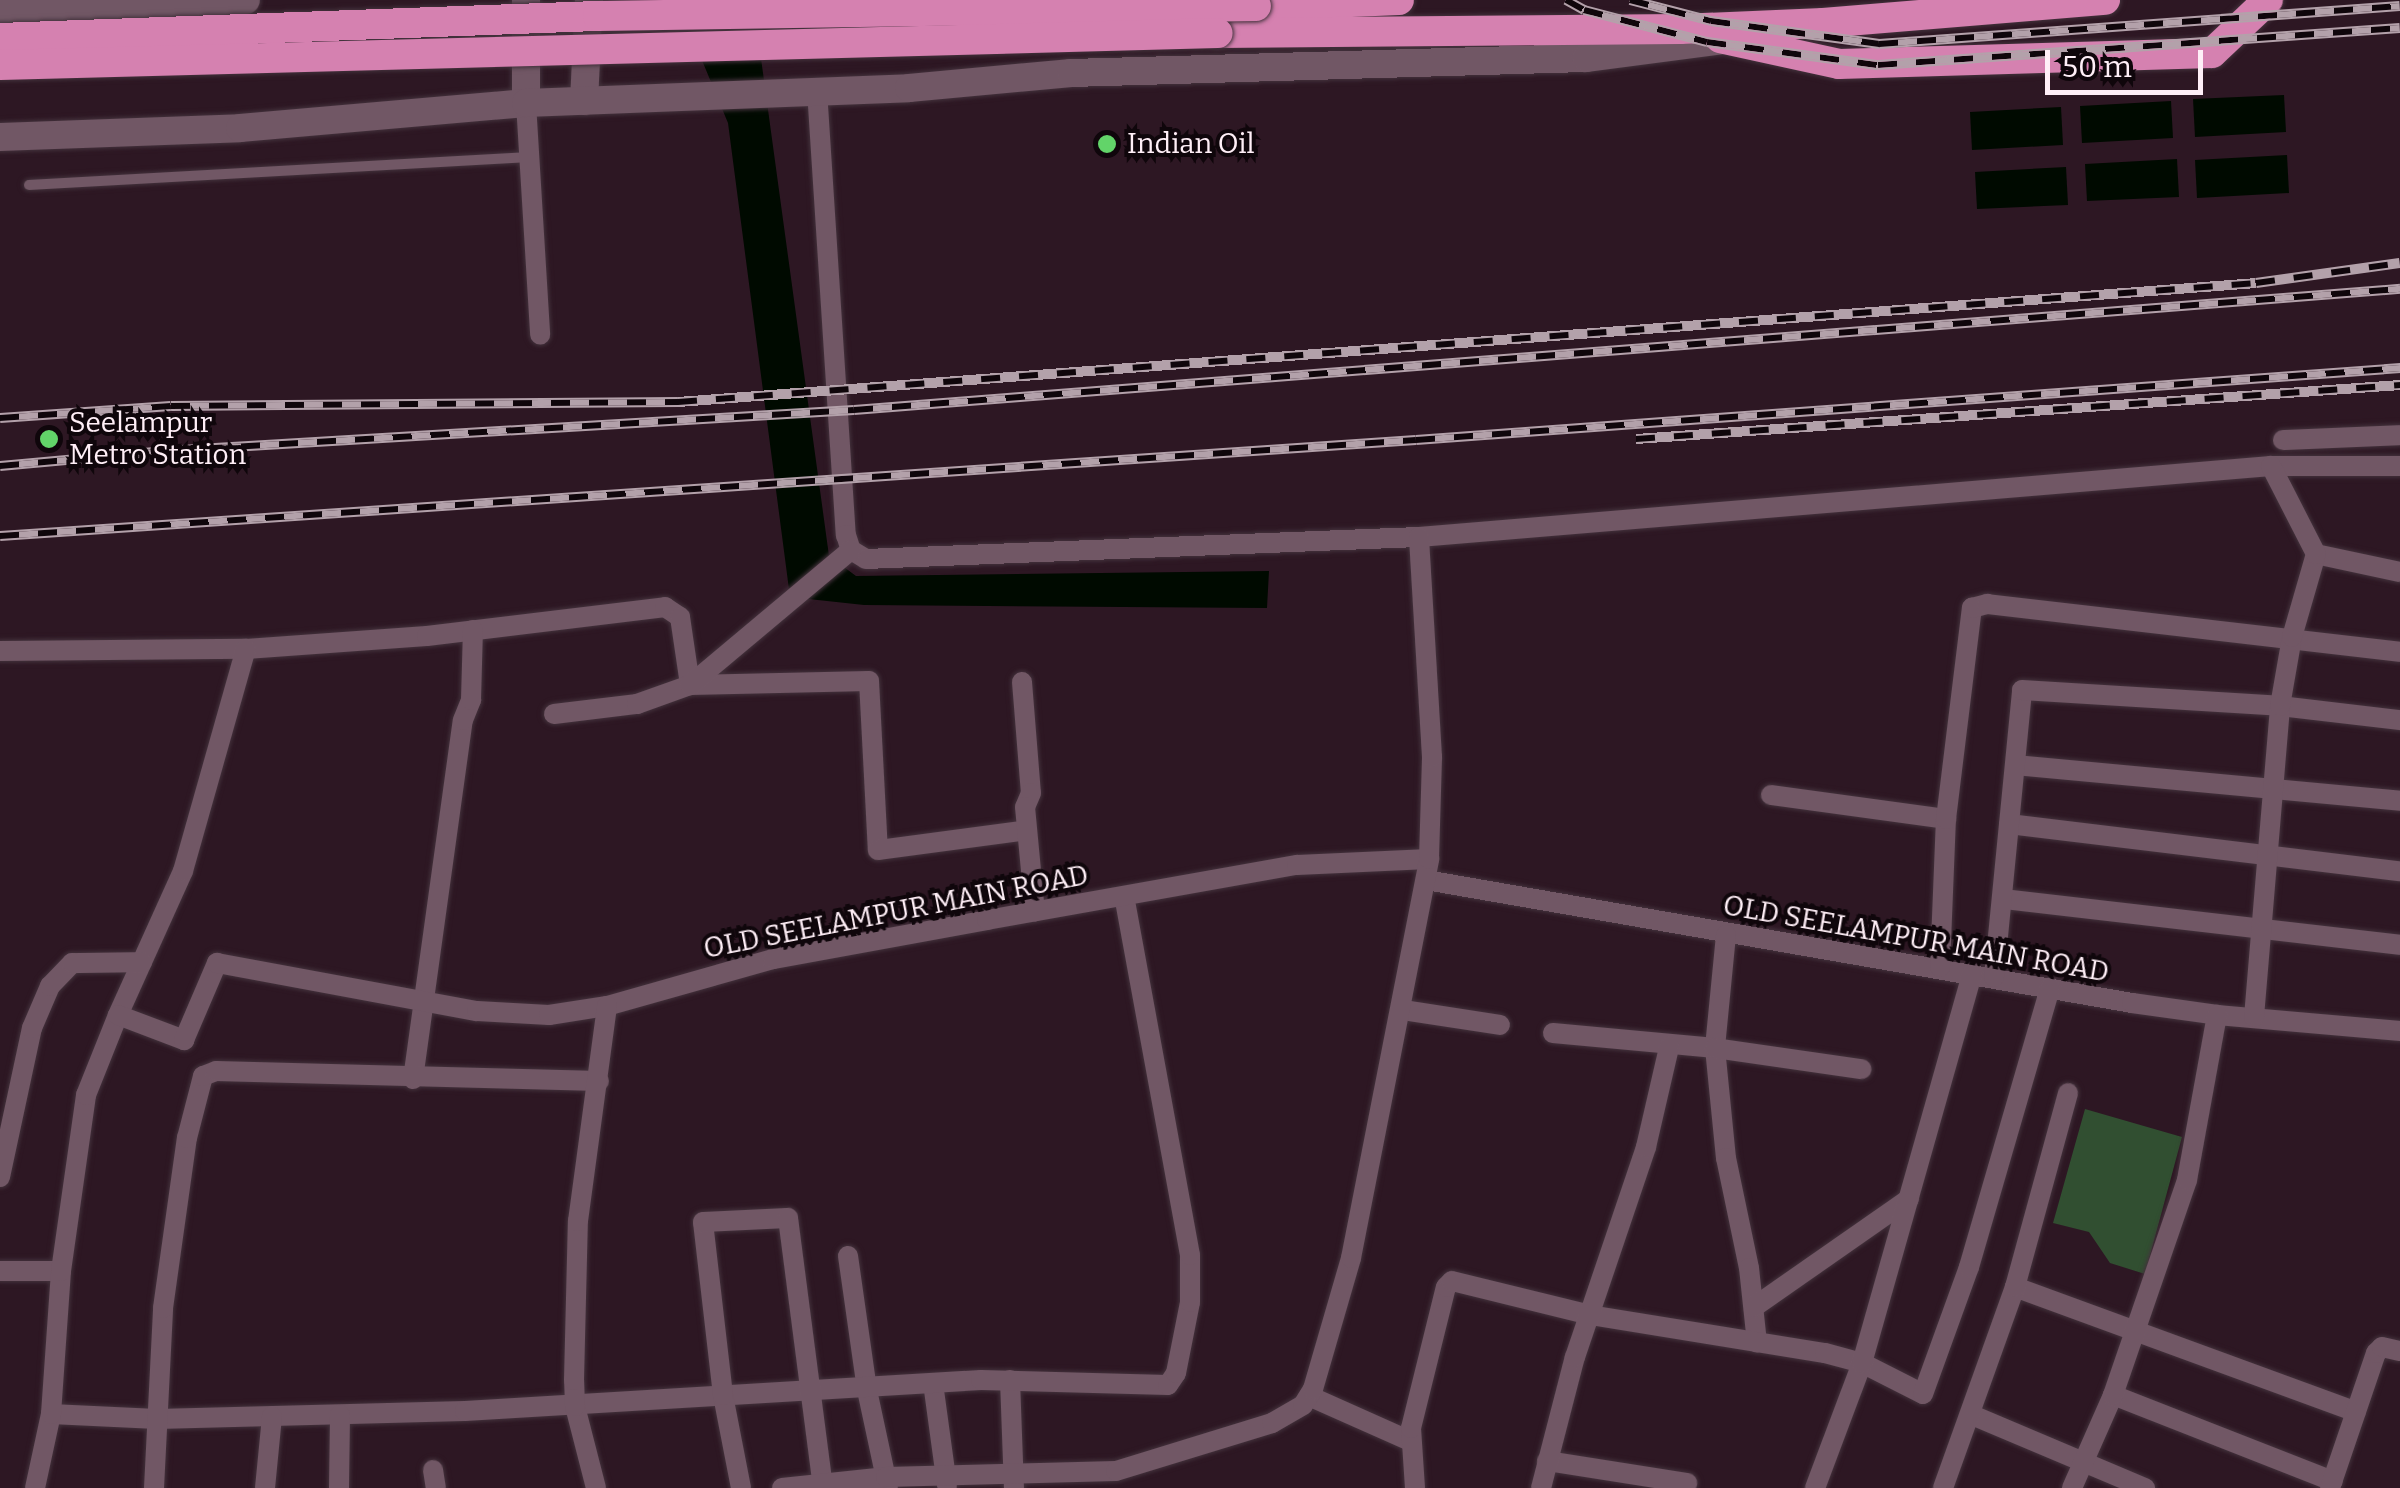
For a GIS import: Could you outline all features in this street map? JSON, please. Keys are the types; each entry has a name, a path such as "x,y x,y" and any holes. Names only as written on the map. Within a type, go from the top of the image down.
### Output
{"highway":[{"path":"0,38 598,16 1400,0"},
{"path":"0,65 300,60 484,49 1122,35 1558,31 1616,42 1680,29 1824,23 2105,0"},
{"path":"1680,29 1839,64 2212,53 2268,0"}],"main road":[{"path":"9,6 246,0"},
{"path":"526,0 526,103"},
{"path":"584,101 589,0"},
{"path":"1,138 240,128 526,103 909,88 1071,73 1340,69 1616,42 1726,39 1824,23"}],"street":[{"path":"690,685 845,556 823,234 818,90"},
{"path":"526,103 540,335"},
{"path":"2283,440 2400,435"},
{"path":"845,556 878,560 1419,537 2271,466 2400,466"},
{"path":"2254,1018 2270,786 2280,706 2314,547 2271,466"},
{"path":"782,1488 1117,1480 1272,1424 1303,1405 1351,1258 1403,1010 1426,877 1432,757 1419,537"},
{"path":"2314,547 2400,572"},
{"path":"1940,966 1946,820 1972,608 1978,605 2292,636 2400,652"},
{"path":"0,651 246,649 672,609 680,618 690,685"},
{"path":"412,1079 464,720 471,700 472,630"},
{"path":"35,1488 51,1414 61,1271 81,1112 118,1015 183,871 246,649"},
{"path":"554,714 636,704 690,685 869,681 878,850 1027,830"},
{"path":"1022,682 1031,793 1025,806 1035,912"},
{"path":"1994,977 2020,694 2024,690 2280,706 2400,720"},
{"path":"2015,765 2400,801"},
{"path":"1770,796 1946,820"},
{"path":"2009,824 2400,871"},
{"name":"OLD SEELAMPUR MAIN ROAD","path":"118,1015 184,1040 217,963 476,1011 549,1015 607,1006 772,959 1298,865 1426,877 1726,935 1940,966 2218,1016 2400,1031"},
{"path":"51,1414 157,1418 575,1406 1010,1380 1168,1385 1176,1373 1190,1302 1190,1255 1124,897"},
{"path":"2004,899 2400,944"},
{"path":"1726,935 1715,1048 1726,1158 1757,1344"},
{"path":"0,1177 32,1028 50,986 72,962 142,962"},
{"path":"1815,1488 1862,1363 1972,973"},
{"path":"1415,1488 1410,1441 1448,1284 1590,1315 1862,1363 1923,1394 1969,1267 2050,988"},
{"path":"596,1488 575,1406 578,1221 607,1006"},
{"path":"1403,1010 1500,1025"},
{"path":"2072,1488 2114,1395 2187,1180 2218,1016"},
{"path":"1553,1033 1669,1047 1715,1048 1861,1069"},
{"path":"1541,1488 1590,1315 1646,1147 1669,1047"},
{"path":"154,1488 163,1308 177,1198 203,1076 216,1071 412,1079 599,1080"},
{"path":"1943,1488 2015,1287 2068,1093"},
{"path":"1754,1308 1909,1199"},
{"path":"741,1488 724,1395 703,1222 788,1218 822,1486"},
{"path":"848,1256 866,1390 887,1483"},
{"path":"0,1271 61,1271"},
{"path":"2015,1287 2134,1334 2356,1412"},
{"path":"2114,1395 2331,1484 2378,1349 2400,1351"},
{"path":"1010,1380 1013,1481"},
{"path":"933,1383 947,1482"},
{"path":"1309,1396 1410,1441"},
{"path":"339,1488 340,1414"},
{"path":"1972,1414 2145,1488"},
{"path":"266,1488 272,1416"},
{"path":"1547,1461 1687,1483"}],"lane":[{"path":"30,185 529,156"}],"green space":[{"path":"2085,1109 2182,1137 2145,1274 2110,1263 2089,1232 2053,1223"}],"shaded area":[{"path":"677,0 753,0 829,556 856,576 1269,571 1267,608 864,605 790,597 728,123"},
{"path":"2284,95 2286,132 2195,137 2193,99"},
{"path":"2171,101 2173,138 2082,143 2080,106"},
{"path":"2061,107 2063,145 1972,150 1970,112"},
{"path":"2287,155 2289,193 2197,198 2195,160"},
{"path":"2177,159 2179,197 2087,201 2085,164"},
{"path":"2066,167 2068,205 1977,209 1975,172"}],"railway":[{"path":"1566,0 1584,10 1707,42 1878,65 2400,28"},
{"path":"1630,0 1711,21 1879,44 2400,6"},
{"path":"0,418 171,406 678,402 2256,283 2400,263"},
{"path":"0,466 165,451 854,410 2400,289"},
{"path":"0,536 1416,440 2400,368"},
{"path":"1636,439 2400,385"}],"place":[{"name":"Indian Oil","path":"1107,144"},
{"name":"Seelampur Metro Station","path":"49,439"}]}
